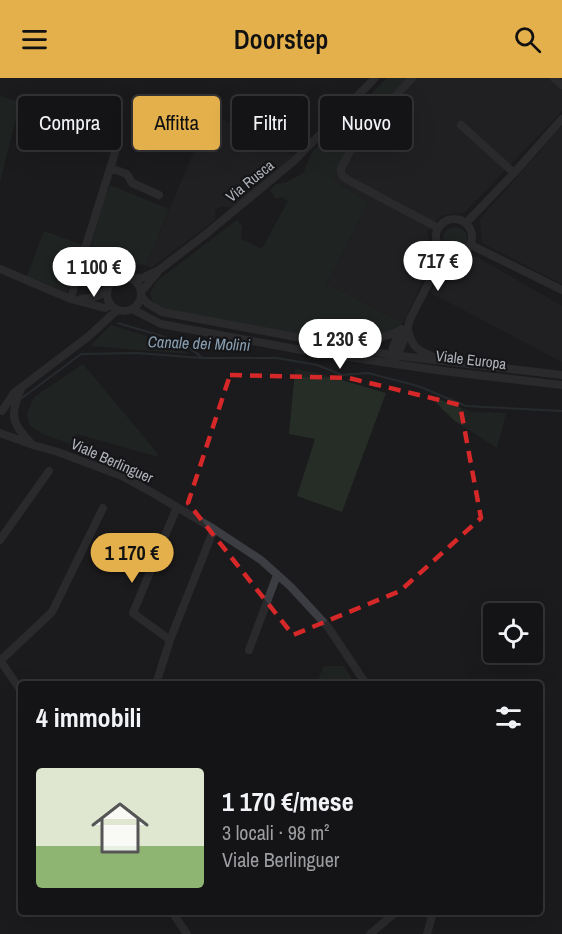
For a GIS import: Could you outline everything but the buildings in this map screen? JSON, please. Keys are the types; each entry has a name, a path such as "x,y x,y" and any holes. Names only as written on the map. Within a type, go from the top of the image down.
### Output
{"street":[{"name":"Via Rusca","path":"129,278 142,278 159,270 206,234 294,162 375,78"},
{"path":"412,78 358,137 341,168 341,173 350,181 438,228"},
{"path":"554,78 562,85"},
{"path":"466,223 562,119"},
{"path":"461,125 514,173"},
{"path":"73,299 77,274 115,150"},
{"path":"110,168 127,174 132,183 159,195"},
{"path":"454,219 466,223 472,233 471,245 459,255 444,253 437,244 438,228 448,220 454,219"},
{"path":"471,245 562,290"},
{"path":"393,364 406,326 444,253"},
{"path":"0,269 73,299 105,308 127,311 139,301 141,294 137,284 129,278 118,278 102,294 73,299"},
{"name":"Via Rusca","path":"141,294 159,270"},
{"path":"107,289 106,295 114,308"},
{"name":"Viale Europa","path":"141,294 147,303 162,312 395,355 562,375"},
{"path":"1,412 14,393 89,336 114,308"},
{"name":"Viale Europa","path":"132,309 161,324 301,350 562,385"},
{"path":"334,344 389,336 406,326"},
{"path":"406,326 411,342 418,350 442,361"},
{"path":"1,434 12,431 16,400 21,388"},
{"path":"1,412 8,412 19,430 33,445"},
{"name":"Viale Berlinguer","path":"1,434 69,456 122,477 214,529 261,560 291,587 328,627 364,681"},
{"path":"0,540 49,471"},
{"path":"170,640 134,613 177,507"},
{"path":"18,687 0,661 51,612 103,508"},
{"path":"157,681 170,640 214,529"},
{"path":"249,650 277,575"},
{"path":"175,915 187,934"},
{"path":"370,934 391,915"},
{"path":"427,934 432,915"}],"highlighted area":[{"path":"230,375 349,378 460,405 481,518 400,591 293,635 188,503"}],"shaded area":[{"path":"387,78 407,78 390,96 369,96"},
{"path":"407,78 562,78 562,111 464,213 442,215 427,232 434,257 403,323 326,283 369,202 332,180 348,150 412,150 412,96 390,96"},
{"path":"0,96 18,102 18,114 0,182"},
{"path":"220,118 232,124 232,150 281,150 295,157 232,208 222,206 215,209 215,220 151,268 146,265 194,150 220,150"},
{"path":"562,126 562,284 482,243 480,219"},
{"path":"320,144 320,150 348,150 332,180 369,202 326,283 403,323 372,337 347,339 308,336 163,310 153,302 150,293 157,281 237,220 242,226 241,239 262,249 288,201 282,197 276,199 270,190 276,184 285,183 303,173 312,152"},
{"path":"110,185 169,209 146,265 135,264 91,245"},
{"path":"455,227 464,230 467,239 464,248 455,251 446,248 443,239 446,230"},
{"path":"44,231 83,245 67,292 27,276"},
{"path":"475,256 562,306 562,362 431,293 447,261"},
{"path":"111,325 163,341 190,354 90,346"},
{"path":"83,364 159,455 155,456 77,434 70,444 43,434 30,426 27,414 34,397"},
{"path":"295,369 318,373 386,393 342,512 297,496 315,439 289,434"},
{"path":"430,394 473,412 506,413 497,448 455,421"},
{"path":"323,666 344,666 353,681 318,681"}],"waterway":[{"path":"118,323 173,340 201,357"},
{"name":"Canale dei Molini","path":"22,398 81,354 138,353 201,358 277,358 317,365 342,375 368,373 418,386 466,406 562,411"}]}
